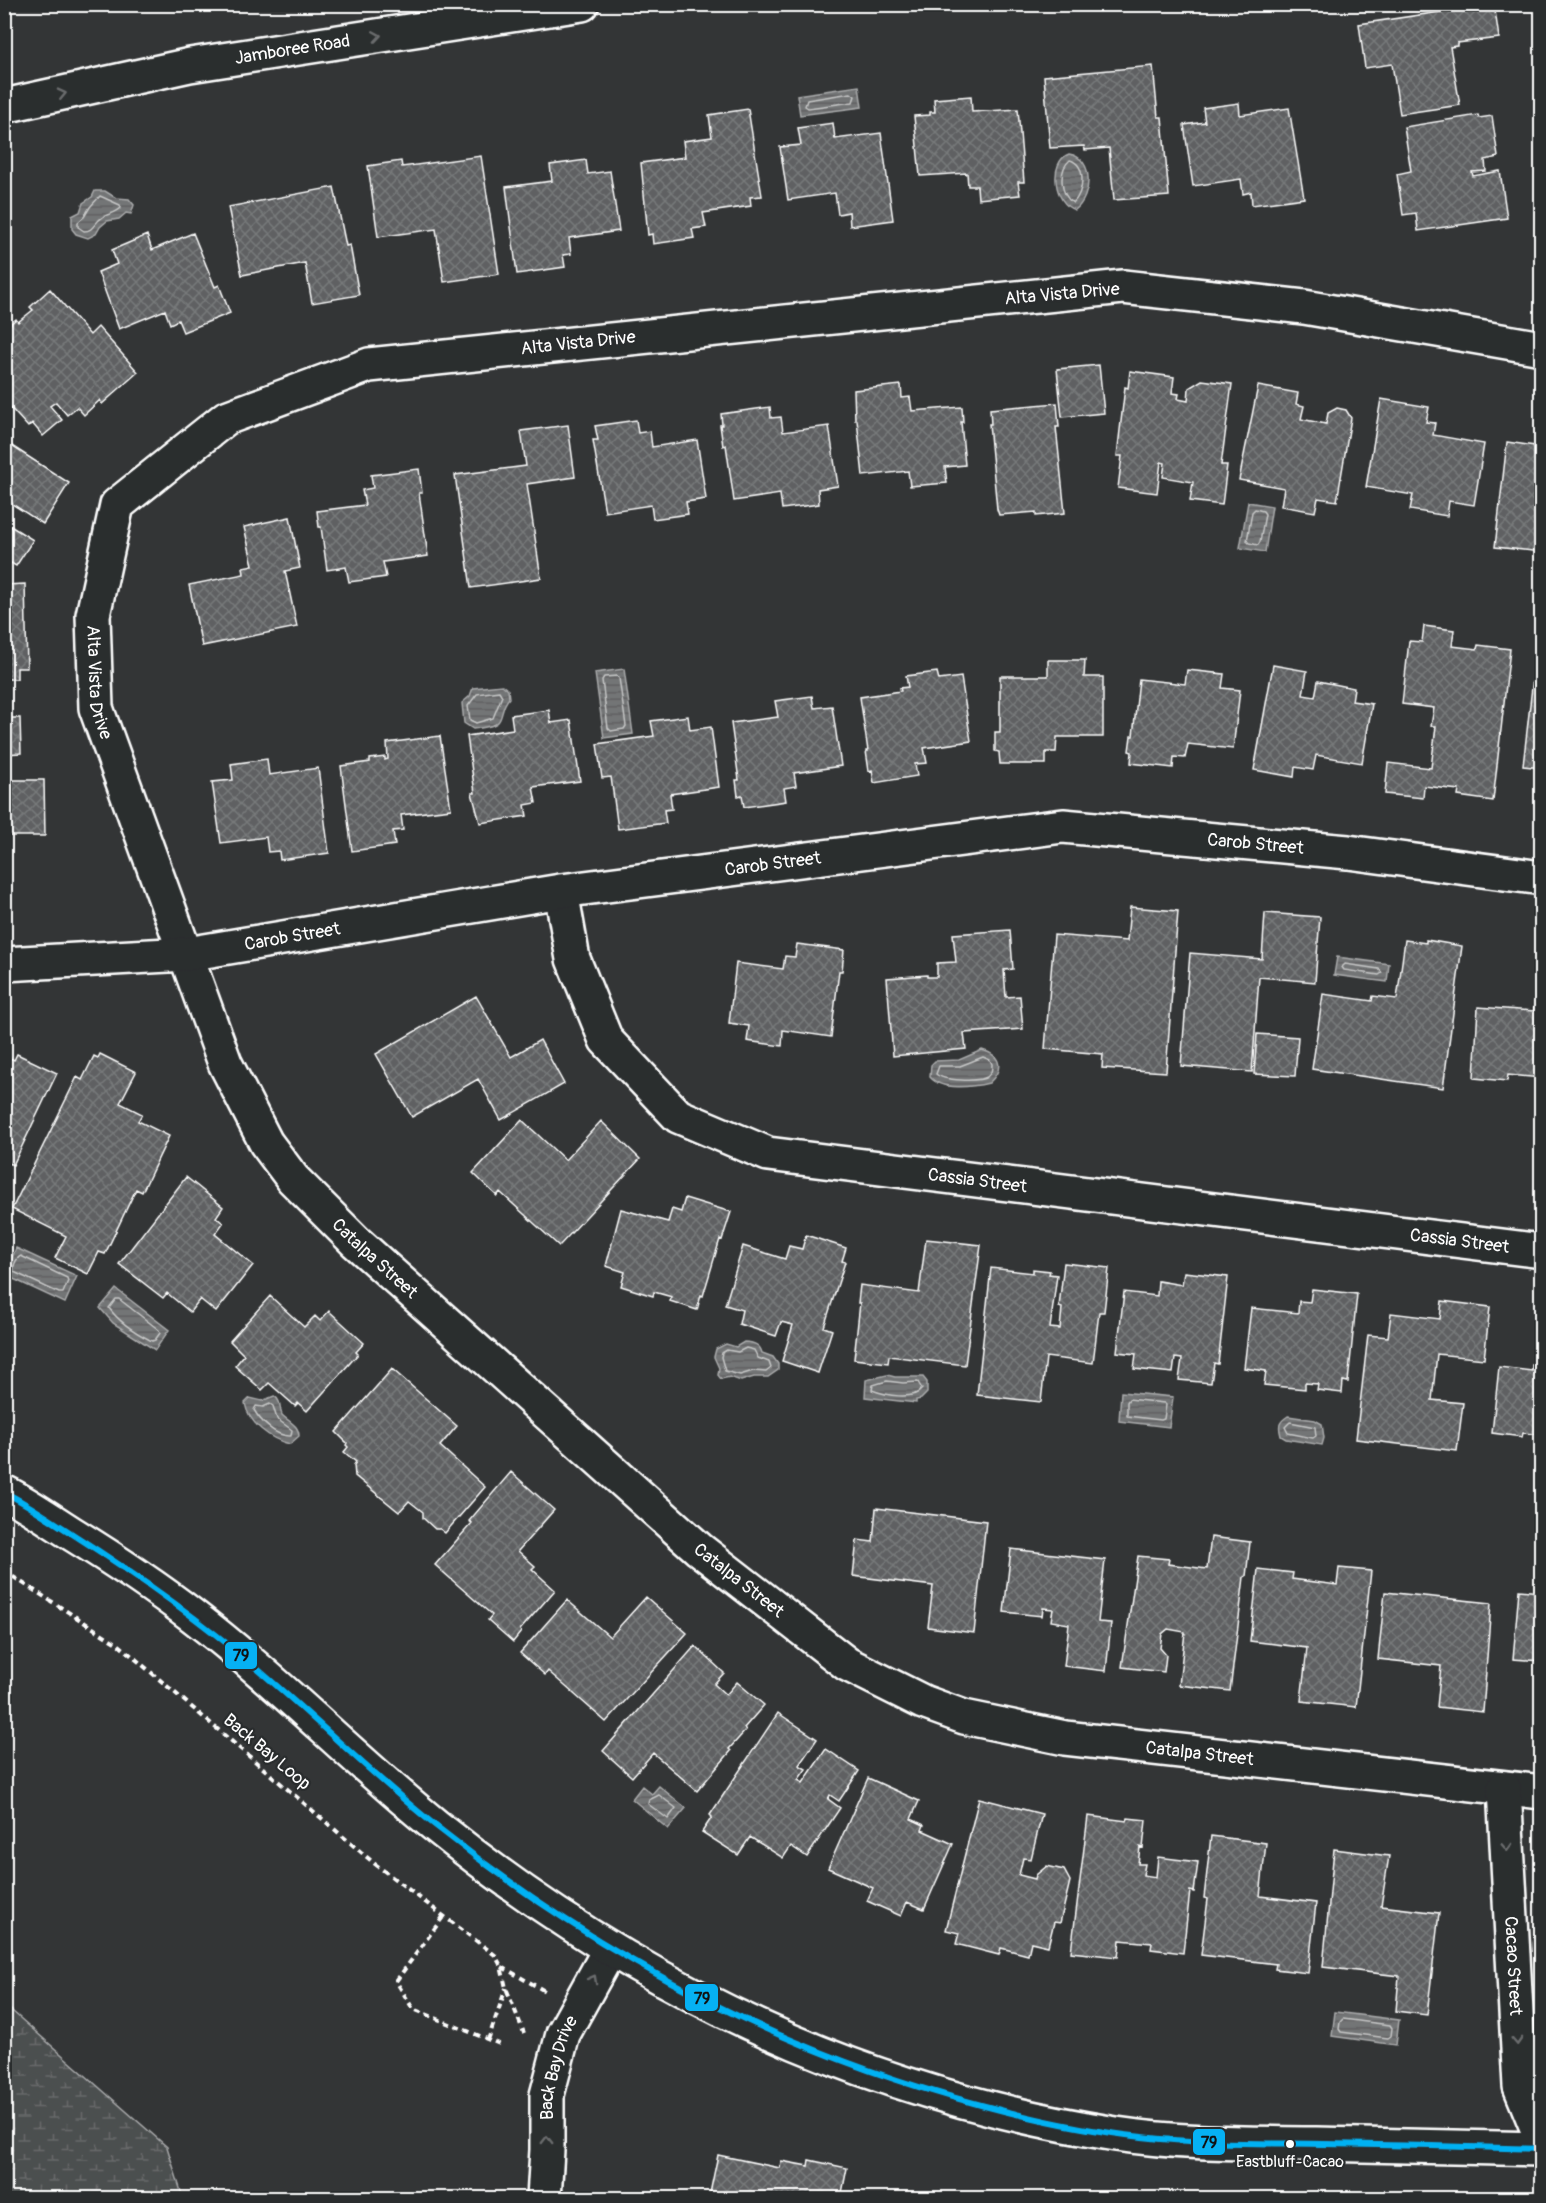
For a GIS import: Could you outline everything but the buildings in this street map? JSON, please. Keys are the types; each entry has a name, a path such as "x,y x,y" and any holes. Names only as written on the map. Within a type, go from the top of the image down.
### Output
{"street":[{"name":"Jamboree Road","path":"4,106 190,65 582,4"},
{"name":"Alta Vista Drive","path":"187,954 96,708 93,615 117,505 226,417 369,364 1123,287 1304,307 1542,348"},
{"name":"Carob Street","path":"4,964 187,954 561,891 1063,826 1348,852 1542,878"},
{"name":"Cassia Street","path":"561,891 573,959 606,1040 678,1116 768,1154 1542,1251"},
{"name":"Catalpa Street","path":"187,954 225,1063 266,1143 293,1179 365,1250 690,1541 847,1664 924,1702 964,1717 1065,1738 1542,1792"},
{"path":"4,1492 114,1560 194,1616 434,1824 506,1880 610,1949 670,1985 775,2036 908,2086 1014,2114 1119,2134 1213,2143 1542,2149"},
{"name":"Cacao Street","path":"1504,1788 1520,2086 1542,2140"},
{"name":"Back Bay Drive","path":"544,2199 548,2095 562,2034 610,1949"}],"path":[{"name":"Back Bay Loop","path":"4,1571 118,1644 375,1864 495,1955 501,1966 576,2010"},
{"path":"443,1917 396,1981 413,2009 502,2045"},
{"path":"488,2040 506,1988"}],"green space":[{"path":"4,2004 167,2147 183,2198 5,2198"}],"water":[{"path":"859,86 862,107 800,115 797,95"},
{"path":"1069,154 1077,157 1083,163 1088,179 1085,196 1075,210 1062,200 1056,183 1058,165 1062,158"},
{"path":"95,191 105,191 116,198 129,199 134,205 131,214 126,213 119,219 107,221 96,234 88,238 76,234 72,229 72,216 80,212 83,203 92,197"},
{"path":"1248,502 1272,506 1265,552 1240,548"},
{"path":"624,669 633,734 604,738 595,673"},
{"path":"502,685 508,690 509,698 496,724 473,729 464,723 462,703 470,696 473,688"},
{"path":"1337,957 1389,964 1387,982 1334,975"},
{"path":"982,1050 994,1056 999,1064 997,1073 989,1083 966,1087 949,1086 930,1077 931,1065 935,1061 959,1060"},
{"path":"16,1248 77,1276 65,1303 5,1275"},
{"path":"116,1289 169,1330 155,1350 113,1323 100,1308"},
{"path":"744,1342 755,1344 762,1353 773,1357 778,1364 778,1370 768,1377 754,1377 741,1381 730,1377 721,1379 714,1357 716,1349 726,1344 736,1347"},
{"path":"887,1375 923,1377 927,1382 927,1393 921,1399 916,1400 916,1403 865,1397 866,1380"},
{"path":"1121,1392 1173,1397 1169,1427 1119,1421"},
{"path":"274,1396 279,1402 282,1415 299,1432 299,1436 290,1444 268,1435 256,1424 247,1410 245,1403 250,1398 262,1401"},
{"path":"1288,1416 1315,1420 1322,1424 1324,1438 1322,1445 1286,1439 1281,1436 1280,1424"},
{"path":"642,1786 652,1794 659,1786 686,1808 668,1829 632,1799"},
{"path":"1335,2012 1399,2020 1396,2045 1332,2036"}],"transit line":[{"name":"79","path":"4,1492 118,1564 210,1630 277,1686 413,1807 498,1873 561,1917 627,1957 694,1994 763,2027 834,2057 907,2083 1001,2110 1101,2131 1142,2137 1211,2142 1542,2149"}],"place":[{"name":"Eastbluff-Cacao","path":"1290,2144"}]}
